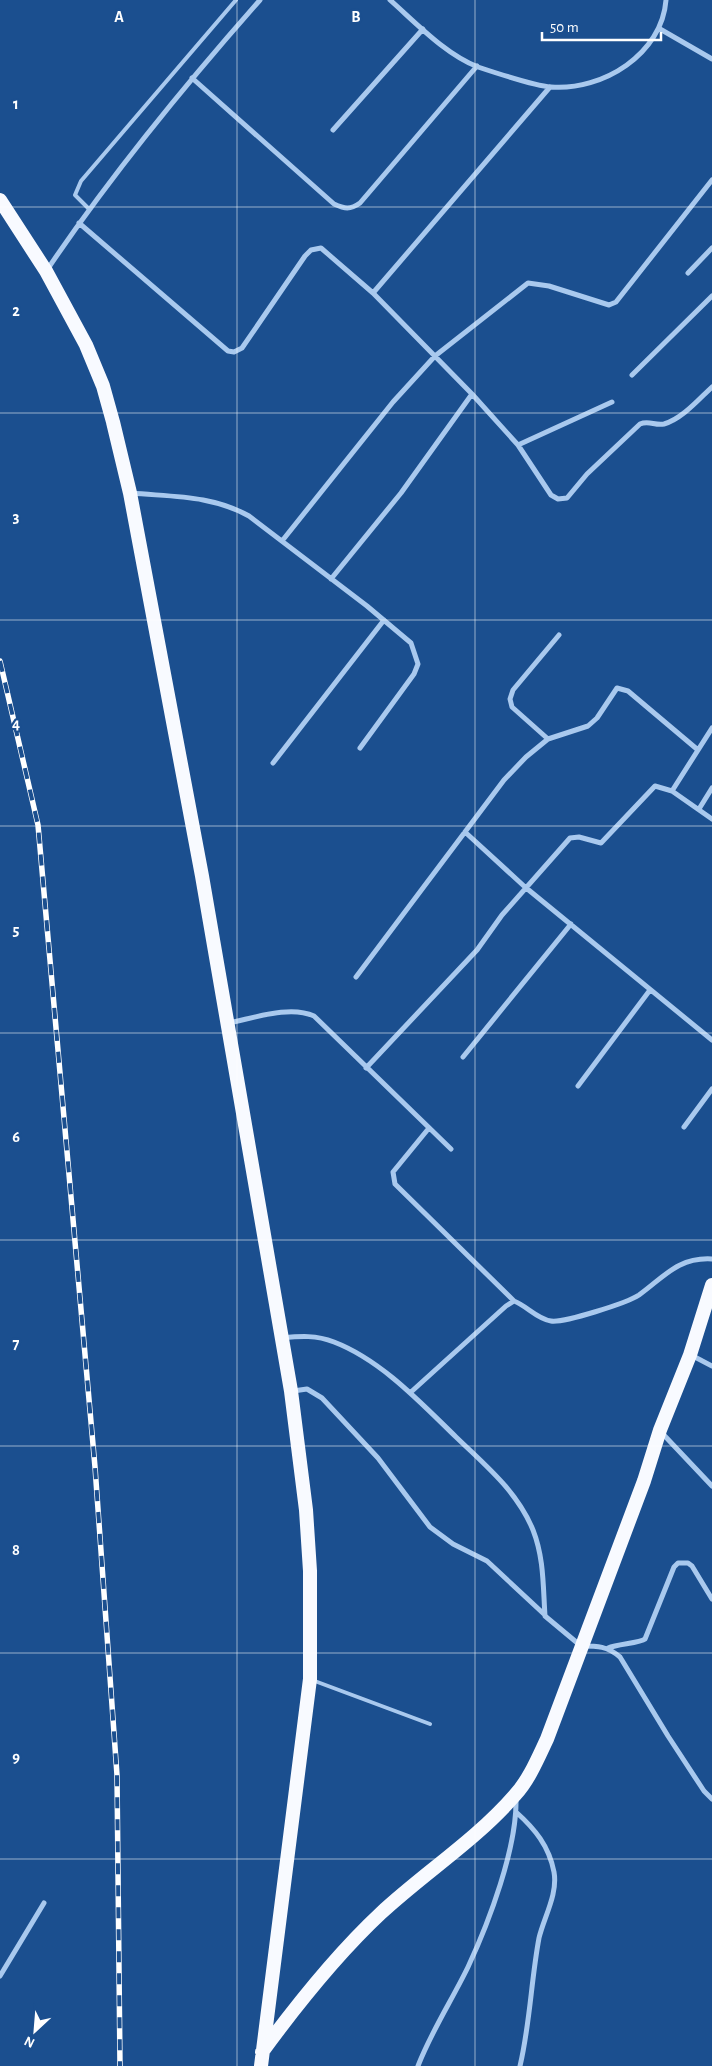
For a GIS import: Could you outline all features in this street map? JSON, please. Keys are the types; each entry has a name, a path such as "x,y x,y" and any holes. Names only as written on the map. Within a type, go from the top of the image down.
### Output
{"highway":[{"path":"0,200 46,271 86,345 104,386 130,493 228,1023 291,1391 306,1510 310,1572 310,1679 261,2059"},
{"path":"261,2059 301,2000 380,1914 516,1795 534,1767 547,1739 644,1481 660,1430 690,1355 712,1285"}],"street":[{"path":"46,271 89,209 192,78 260,0"},
{"path":"390,0 423,30 451,51 477,66 550,87 580,85 615,74 635,60 660,29 666,0"},
{"path":"660,29 712,59"},
{"path":"333,130 423,30"},
{"path":"192,78 334,204 345,209 352,208 360,203 477,66"},
{"path":"373,293 550,87"},
{"path":"282,541 393,402 435,356 528,284 549,286 609,305 616,302 712,180"},
{"path":"78,224 224,349 234,352 242,348 311,250 321,248 373,293 472,394 518,445 551,495 562,499 567,498 587,474 640,424 648,422 665,424 679,416 712,386"},
{"path":"688,274 712,248"},
{"path":"632,375 712,296"},
{"path":"331,579 401,493 472,394"},
{"path":"518,445 612,402"},
{"path":"130,493 212,500 229,505 249,516 282,541 411,643 418,664 414,674 360,748"},
{"path":"273,763 384,620"},
{"path":"548,739 512,707 510,699 513,690 559,635"},
{"path":"356,976 504,780 526,757 548,739 588,726 597,718 613,692 620,687 628,690 698,750"},
{"path":"672,791 712,728"},
{"path":"366,1068 477,950 494,924 570,838 579,837 602,843 651,789 660,786 672,791 712,819"},
{"path":"699,809 712,788"},
{"path":"464,832 525,887 712,1040"},
{"path":"463,1057 571,924"},
{"path":"578,1086 650,990"},
{"path":"228,1023 290,1012 306,1013 320,1021 451,1149"},
{"path":"684,1127 712,1089"},
{"path":"428,1128 393,1172 395,1184 514,1301 543,1319 565,1321 637,1297 678,1264 692,1260 712,1259"},
{"path":"411,1392 506,1306 514,1301"},
{"path":"282,1338 312,1335 335,1342 358,1354 411,1392 497,1476 521,1505 540,1548 545,1616"},
{"path":"690,1355 712,1366"},
{"path":"291,1391 307,1389 322,1398 378,1458 430,1527 453,1544 487,1561 545,1616 581,1646 601,1646 608,1648 620,1657 668,1736 704,1791 712,1799"},
{"path":"660,1430 712,1486"},
{"path":"608,1648 625,1643 638,1643 645,1639 674,1567 678,1563 688,1563 692,1566 712,1599"},
{"path":"418,2066 468,1966 488,1917 514,1834 516,1795"},
{"path":"516,1812 530,1825 549,1853 554,1873 555,1888 539,1940 528,2025 520,2066"},
{"path":"0,1976 44,1902"}],"lane":[{"path":"89,209 75,195 81,181 236,0"},
{"path":"310,1679 430,1724"}],"railway":[{"path":"0,661 38,825 95,1467 117,1775 120,2066"}]}
